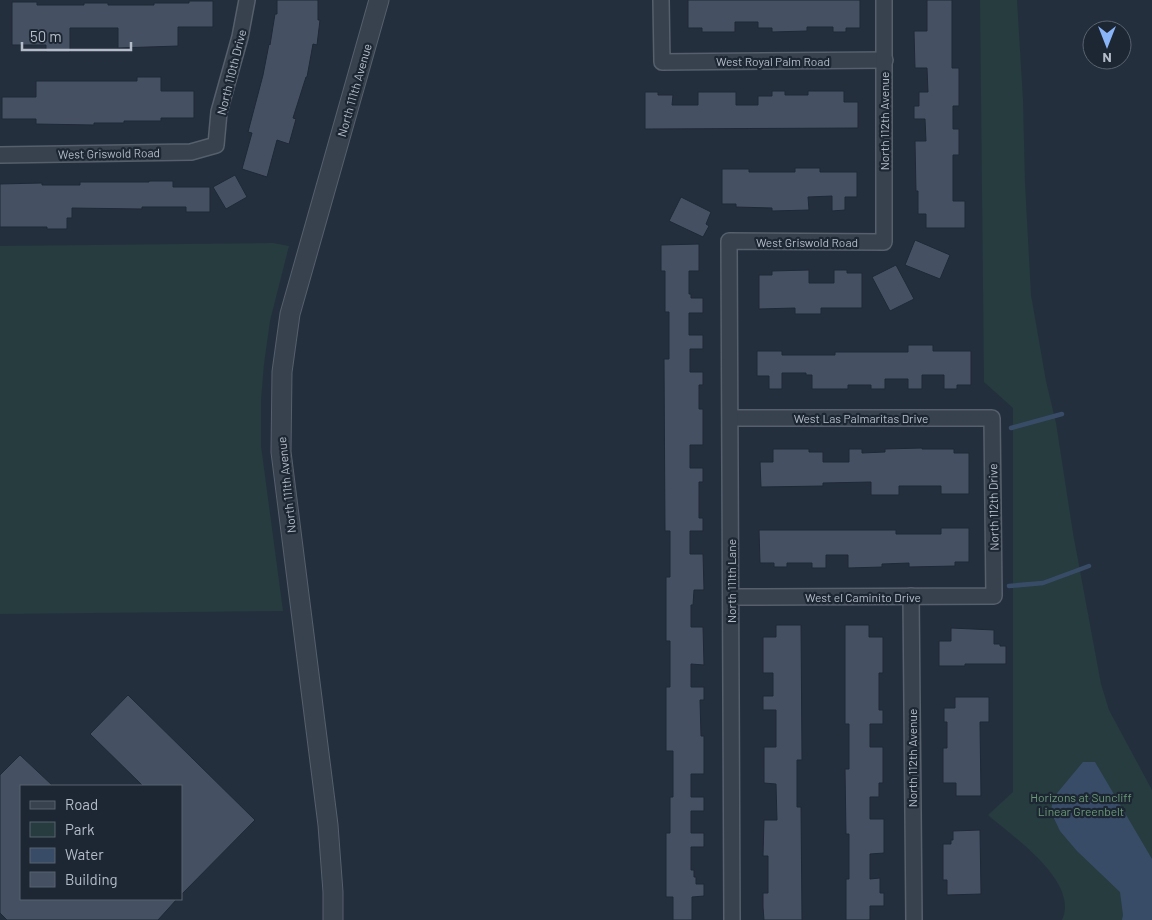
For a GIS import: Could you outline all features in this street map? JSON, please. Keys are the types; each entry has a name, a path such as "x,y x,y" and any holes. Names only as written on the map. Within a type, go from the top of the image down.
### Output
{"street":[{"name":"North 110th Drive","path":"216,145 219,112 240,37 247,0"},
{"name":"North 111th Avenue","path":"333,920 328,825 281,452 281,389 290,314 379,0"},
{"name":"West Royal Palm Road","path":"661,0 662,62 884,60"},
{"name":"North 112th Avenue","path":"884,0 884,242"},
{"name":"West Griswold Road","path":"0,155 191,152 216,145"},
{"name":"West Griswold Road","path":"729,241 884,242"},
{"name":"North 111th Lane","path":"729,241 732,920"},
{"name":"West Las Palmaritas Drive","path":"731,418 992,418"},
{"name":"North 112th Drive","path":"992,418 994,596"},
{"name":"North 112th Avenue","path":"911,596 914,920"},
{"name":"West el Caminito Drive","path":"732,598 994,596"}],"green space":[{"name":"Horizons at Suncliff Linear Greenbelt","path":"980,0 1017,0 1031,295 1046,381 1056,423 1073,533 1101,684 1109,710 1152,790 1152,920 1062,920 1065,905 1061,891 1053,876 1027,847 988,815 1013,792 1013,408 984,382"},
{"path":"273,243 289,246 270,321 261,400 261,446 283,611 0,614 0,246"}],"water":[{"path":"1083,762 1095,762 1152,859 1152,920 1122,920 1120,892 1077,851 1060,831 1051,812 1053,798"}],"building":[{"path":"277,0 318,0 318,20 320,20 317,45 313,44 307,77 293,118 296,119 289,144 277,140 267,177 242,169 252,133 248,132 270,45 275,14 277,14"},
{"path":"688,0 860,0 860,28 846,28 846,32 833,32 833,27 807,27 807,31 772,32 772,28 758,28 758,22 735,22 735,32 702,32 702,28 688,28"},
{"path":"927,0 952,0 952,68 959,68 959,106 953,106 953,129 959,129 959,155 953,155 953,201 965,201 965,228 926,228 926,214 918,214 915,141 926,141 925,119 914,119 914,106 919,106 919,92 928,92 927,68 915,68 914,31 927,31"},
{"path":"189,1 213,1 213,27 178,27 178,46 118,48 118,28 70,28 70,52 46,52 46,45 12,45 12,2 37,2 37,5 108,3 108,5 154,5 154,3 189,3"},
{"path":"137,77 161,77 161,91 194,91 194,118 161,118 161,121 124,121 124,123 94,123 94,125 36,124 36,119 2,119 2,97 36,97 36,81 137,81"},
{"path":"772,91 785,91 785,95 808,95 808,91 844,91 844,102 858,102 858,128 645,129 645,92 658,92 658,95 673,95 672,105 698,105 698,92 736,92 736,105 758,105 758,96 772,96"},
{"path":"795,168 820,168 820,172 857,172 857,197 845,197 845,210 832,211 832,196 808,197 809,210 772,211 772,208 736,207 736,204 722,204 722,169 749,169 749,172 795,172"},
{"path":"235,175 247,197 226,209 213,187"},
{"path":"173,181 173,187 210,187 210,212 186,212 186,207 142,207 142,209 72,208 72,218 67,218 67,229 0,227 0,184 42,183 42,185 80,185 80,182"},
{"path":"681,197 711,212 706,224 709,226 703,237 669,221"},
{"path":"915,240 950,255 940,279 905,265"},
{"path":"699,244 699,271 689,271 689,294 691,294 691,298 703,298 703,313 689,313 689,335 703,335 703,349 690,349 690,372 703,372 703,385 699,385 699,409 703,409 703,445 690,445 690,468 703,468 703,482 699,482 699,518 703,518 703,531 690,531 690,554 703,554 704,590 694,590 693,605 691,605 691,627 703,627 704,665 691,664 691,687 704,687 704,700 700,700 701,736 704,736 704,774 691,774 691,797 704,797 704,811 691,811 691,833 704,833 704,847 691,847 691,870 694,870 696,884 704,884 704,896 692,897 692,920 673,920 673,897 666,897 666,833 670,833 670,797 673,797 673,751 666,751 666,687 670,687 670,641 666,641 666,577 670,577 670,531 665,531 664,359 669,359 669,312 665,312 665,271 661,271 661,245"},
{"path":"896,265 914,299 890,311 872,277"},
{"path":"809,270 809,283 834,283 834,270 847,270 847,273 862,273 862,308 821,308 821,314 795,314 795,308 759,309 759,275 772,275 772,271"},
{"path":"908,345 933,345 933,351 971,351 971,385 957,385 957,389 944,389 944,375 922,375 922,389 908,389 908,379 885,379 885,389 871,389 871,385 848,385 848,389 812,389 812,375 806,375 806,373 782,373 782,389 769,389 769,376 757,376 757,351 782,351 782,355 835,355 835,352 908,352"},
{"path":"773,449 809,449 809,452 823,452 823,462 849,462 849,449 862,449 862,453 885,452 885,449 954,449 954,453 969,453 969,494 941,494 941,486 899,486 899,495 871,495 871,482 823,483 823,486 761,487 760,462 773,462"},
{"path":"941,528 969,528 969,562 955,562 955,566 909,567 909,563 882,564 882,567 848,568 848,555 826,555 826,568 812,568 812,563 787,563 787,567 774,567 774,563 760,563 759,530 896,530 896,534 941,534"},
{"path":"776,625 801,625 802,760 797,760 797,807 801,807 802,920 764,920 763,893 768,893 768,856 763,856 764,820 777,820 776,784 764,783 764,747 776,747 776,710 763,710 763,696 773,696 773,673 763,673 763,637 776,637"},
{"path":"845,625 869,625 869,637 883,637 883,673 879,673 879,710 883,710 883,724 870,724 870,747 883,747 883,783 879,783 879,797 870,797 870,819 884,819 884,853 870,854 870,879 880,878 880,893 884,893 884,906 870,906 870,920 846,920 846,879 849,879 849,834 846,834 845,769 849,769 849,724 845,724"},
{"path":"951,628 994,630 994,644 1006,646 1006,664 939,666 939,641 951,641"},
{"path":"128,695 255,820 182,894 182,785 142,785 90,734"},
{"path":"955,697 989,697 989,722 980,722 981,796 956,796 956,783 943,783 943,748 947,748 947,722 944,722 944,708 955,708"},
{"path":"20,755 52,785 20,785 20,900 176,900 158,920 7,920 0,913 0,775"},
{"path":"980,830 981,894 947,895 947,880 943,880 943,844 951,844 953,831"}],"waterway":[{"path":"1011,428 1062,414"},
{"path":"1009,586 1043,583 1089,566"}]}
